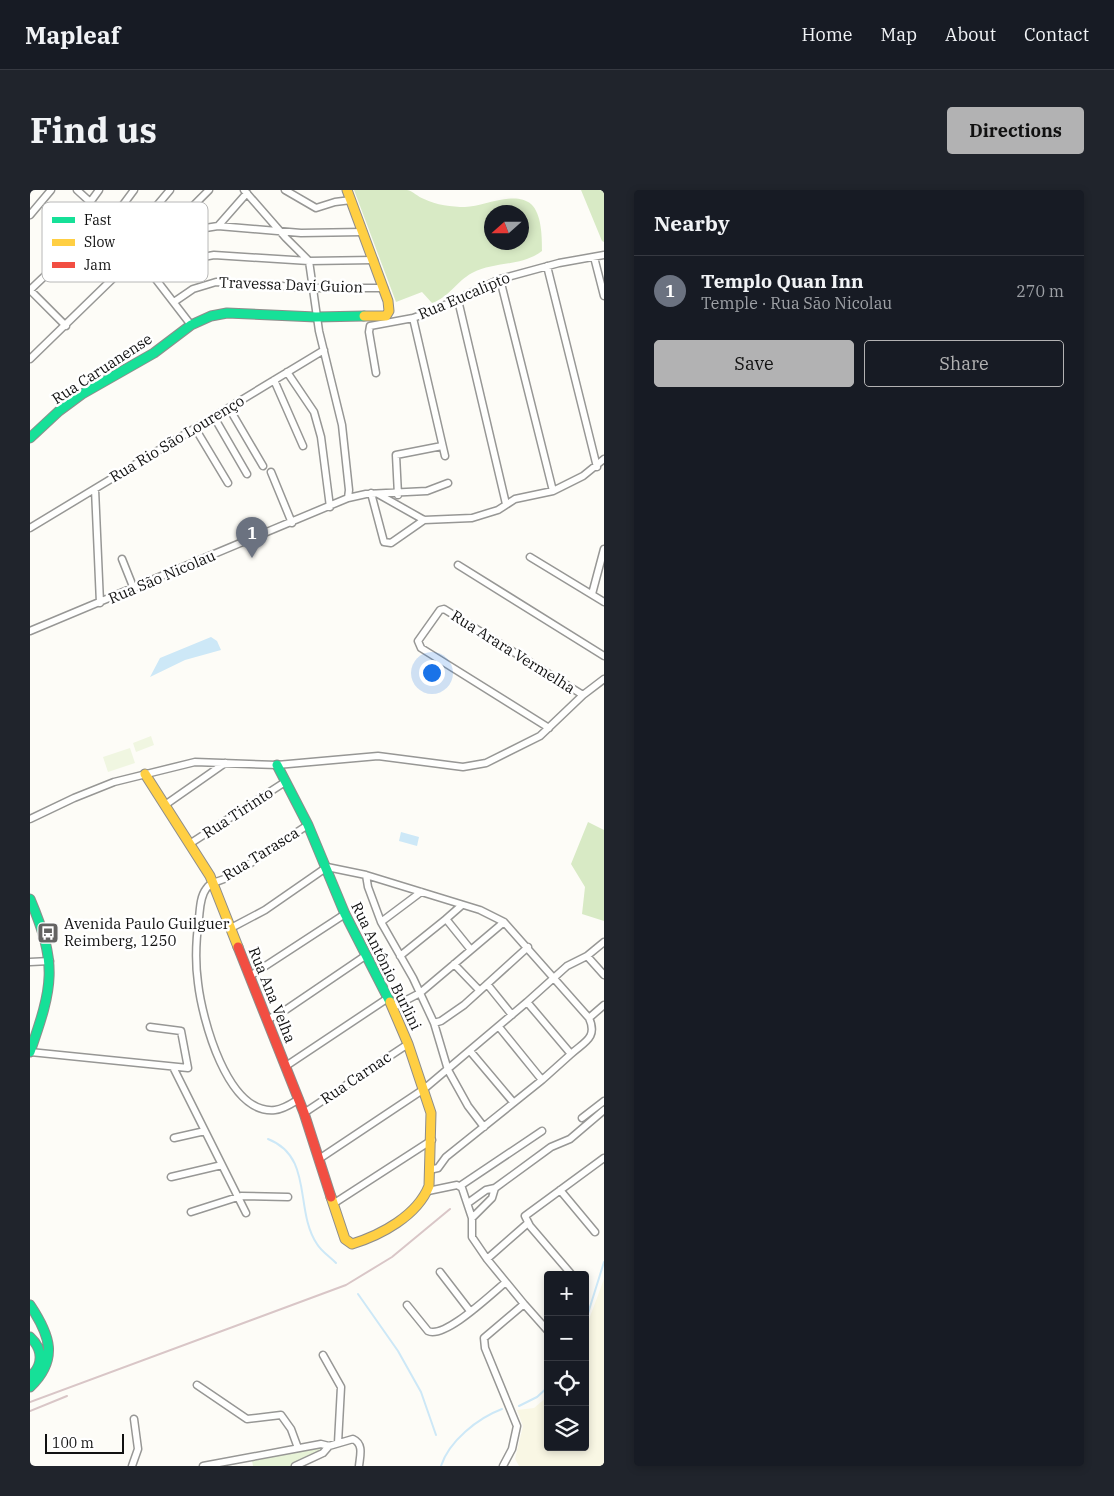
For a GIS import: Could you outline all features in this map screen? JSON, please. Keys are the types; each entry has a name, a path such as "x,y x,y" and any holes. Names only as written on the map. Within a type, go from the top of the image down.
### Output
{"street":[{"path":"30,215 51,190"},
{"path":"77,190 91,201 99,190"},
{"path":"123,202 134,190"},
{"path":"160,202 170,190"},
{"path":"197,202 209,190"},
{"path":"285,190 316,208 335,202 347,193 384,288 389,307 388,318"},
{"path":"218,226 246,192 281,232 309,260 316,317 342,425 349,490 348,498"},
{"path":"208,228 218,226 281,232 363,232"},
{"path":"208,255 224,254 309,260 374,260"},
{"name":"Rua Eucalipto","path":"376,373 369,329 373,324 388,318 413,318 458,300 500,279 547,266 604,255"},
{"path":"594,257 604,296"},
{"path":"547,266 597,467"},
{"path":"42,279 30,290 66,326"},
{"path":"500,279 553,491"},
{"path":"30,359 110,282"},
{"path":"158,282 191,324"},
{"name":"Travessa Davi Guion","path":"174,302 202,285 216,282 313,288 384,288"},
{"path":"458,300 506,504"},
{"name":"Rua Caruanense","path":"30,438 68,404 154,353 191,324 210,316 227,313 388,318"},
{"path":"413,318 445,456"},
{"name":"Rua Rio São Lourenço","path":"30,528 324,350"},
{"path":"287,372 314,412 321,437 330,507"},
{"path":"274,380 303,446"},
{"path":"229,408 263,466"},
{"path":"214,417 247,474"},
{"path":"195,428 228,483"},
{"path":"398,494 396,455 442,446"},
{"path":"375,494 424,520 472,518 498,510 514,499 553,491 597,467 604,459"},
{"path":"271,472 292,523"},
{"name":"Rua São Nicolau","path":"30,631 348,498 375,494 427,491 448,483"},
{"path":"95,489 100,603"},
{"path":"375,494 384,542 391,543 424,520"},
{"path":"592,594 604,548"},
{"path":"530,557 604,602"},
{"path":"122,559 134,589"},
{"path":"458,566 604,656"},
{"name":"Rua Arara Vermelha","path":"549,728 419,646 418,641 440,610 442,609 582,695"},
{"path":"30,819 114,782 195,762 277,765 378,756 463,767 476,766 526,744 549,728 582,695 604,679"},
{"path":"165,805 225,763"},
{"name":"Rua Antônio Burlini","path":"277,765 308,825 345,914 365,956 391,1002 424,1089 432,1113 428,1191"},
{"name":"Rua Ana Velha","path":"145,774 191,843 213,882 299,1099 345,1239 349,1244 374,1235 423,1202 428,1191"},
{"name":"Rua Tirinto","path":"191,843 285,782"},
{"name":"Rua Tarasca","path":"213,882 228,877 308,825"},
{"path":"231,928 257,914 327,868 366,875 486,912 504,922 590,1018 594,1031 571,1054 542,1080 446,1157 438,1168 429,1170"},
{"path":"366,875 368,887 381,922 420,993 434,1023 448,1070 468,1106 484,1126"},
{"path":"213,882 202,894 197,933 198,982 208,1031 219,1061 234,1088 248,1100 264,1109 286,1107 299,1099"},
{"path":"381,922 421,892"},
{"path":"30,898 33,914 50,961 49,983 44,1010 30,1052 186,1068 190,1066 182,1033 179,1030 150,1027"},
{"path":"400,956 462,905"},
{"path":"250,976 345,914"},
{"path":"446,919 471,950"},
{"path":"286,1066 391,1002 420,993 504,922"},
{"path":"319,1159 424,1089 567,966 587,956 604,942"},
{"path":"434,1023 449,1016 517,960 528,947"},
{"path":"267,1020 288,1009 365,956"},
{"path":"587,956 604,975"},
{"path":"30,962 50,961"},
{"path":"454,964 480,990"},
{"path":"488,984 512,1015"},
{"path":"527,1002 571,1054"},
{"path":"590,1018 604,1005"},
{"path":"498,1027 542,1080"},
{"name":"Rua Carnac","path":"304,1113 408,1044"},
{"path":"470,1051 513,1102"},
{"path":"173,1066 246,1213"},
{"path":"582,1118 604,1101"},
{"path":"468,1203 486,1190 495,1188 551,1147 570,1139 604,1110"},
{"path":"174,1138 205,1131"},
{"path":"428,1191 460,1186 542,1131"},
{"path":"333,1204 432,1140"},
{"path":"430,1158 446,1157"},
{"path":"569,1271 528,1223 526,1214 604,1158"},
{"path":"171,1177 222,1165"},
{"path":"460,1186 468,1203 472,1218 472,1237 487,1259 544,1326"},
{"path":"472,1218 492,1198 495,1188"},
{"path":"560,1190 594,1232"},
{"path":"191,1212 238,1197 253,1195 288,1197"},
{"path":"487,1259 528,1223"},
{"path":"440,1272 470,1311"},
{"path":"407,1305 423,1326 432,1333 445,1330 506,1282"},
{"path":"30,1304 44,1331 49,1350 48,1365 42,1376 30,1386"},
{"path":"503,1466 513,1444 517,1426 485,1348 484,1338 524,1304"},
{"path":"30,1337 39,1348 41,1357 40,1366 30,1378"},
{"path":"323,1355 338,1380 342,1394 338,1443"},
{"path":"197,1385 247,1418 281,1416 291,1429 298,1448"},
{"path":"132,1466 138,1449 134,1419"},
{"path":"202,1466 320,1444 329,1446 353,1439 358,1442 361,1449 358,1466"},
{"path":"295,1466 323,1454 329,1446"}],"shaded area":[{"path":"604,1279 604,1466 519,1466 515,1459 523,1426 517,1410 534,1408 544,1399 544,1451 589,1451 589,1319"}],"green space":[{"path":"354,190 407,190 434,203 460,207 516,199 524,200 535,208 541,226 542,251 525,260 481,269 472,273 438,301 432,303 422,292 396,302"},
{"path":"581,190 604,190 604,242 602,241"},
{"path":"151,736 154,745 136,752 133,743"},
{"path":"130,748 135,763 108,772 103,757"},
{"path":"588,822 604,830 604,921 582,914 585,887 571,864"},
{"path":"320,1447 324,1450 292,1466 253,1466 252,1461"}],"water":[{"path":"211,637 217,641 221,650 185,660 150,677 160,658"},
{"path":"401,832 419,837 417,846 399,841"}],"waterway":[{"path":"268,1139 282,1147 292,1158 298,1171 310,1230 319,1247 336,1263"},
{"path":"587,1316 604,1262"},
{"path":"358,1294 398,1351 421,1392 436,1435"},
{"path":"519,1406 537,1397 544,1391"},
{"path":"441,1466 457,1439 474,1424 502,1409"}],"railway":[{"path":"30,1402 346,1285 392,1257 450,1209"},
{"path":"30,1411 67,1396"}],"traffic: fast":[{"path":"30,438 59,411 82,394 154,353 191,325 211,316 227,313 316,317 364,316"},
{"path":"277,765 308,825 345,914 390,1002"},
{"path":"30,899 45,941 49,976 44,1010 30,1052"},
{"path":"30,1305 43,1327 48,1347 45,1367 30,1387"},
{"path":"30,1337 37,1347 40,1357 38,1367 30,1377"}],"traffic: slow":[{"path":"347,190 388,301 389,311 386,316 364,316"},
{"path":"145,774 210,876 238,947"},
{"path":"331,1197 345,1239 352,1244 386,1230 397,1223 416,1206 429,1186 431,1113 408,1044 390,1002"}],"traffic: jam":[{"path":"238,947 304,1113 331,1197"}],"place":[{"name":"Templo Quan Inn","path":"252,558"},
{"name":"Avenida Paulo Guilguer Reimberg, 1250","path":"48,933"}]}
